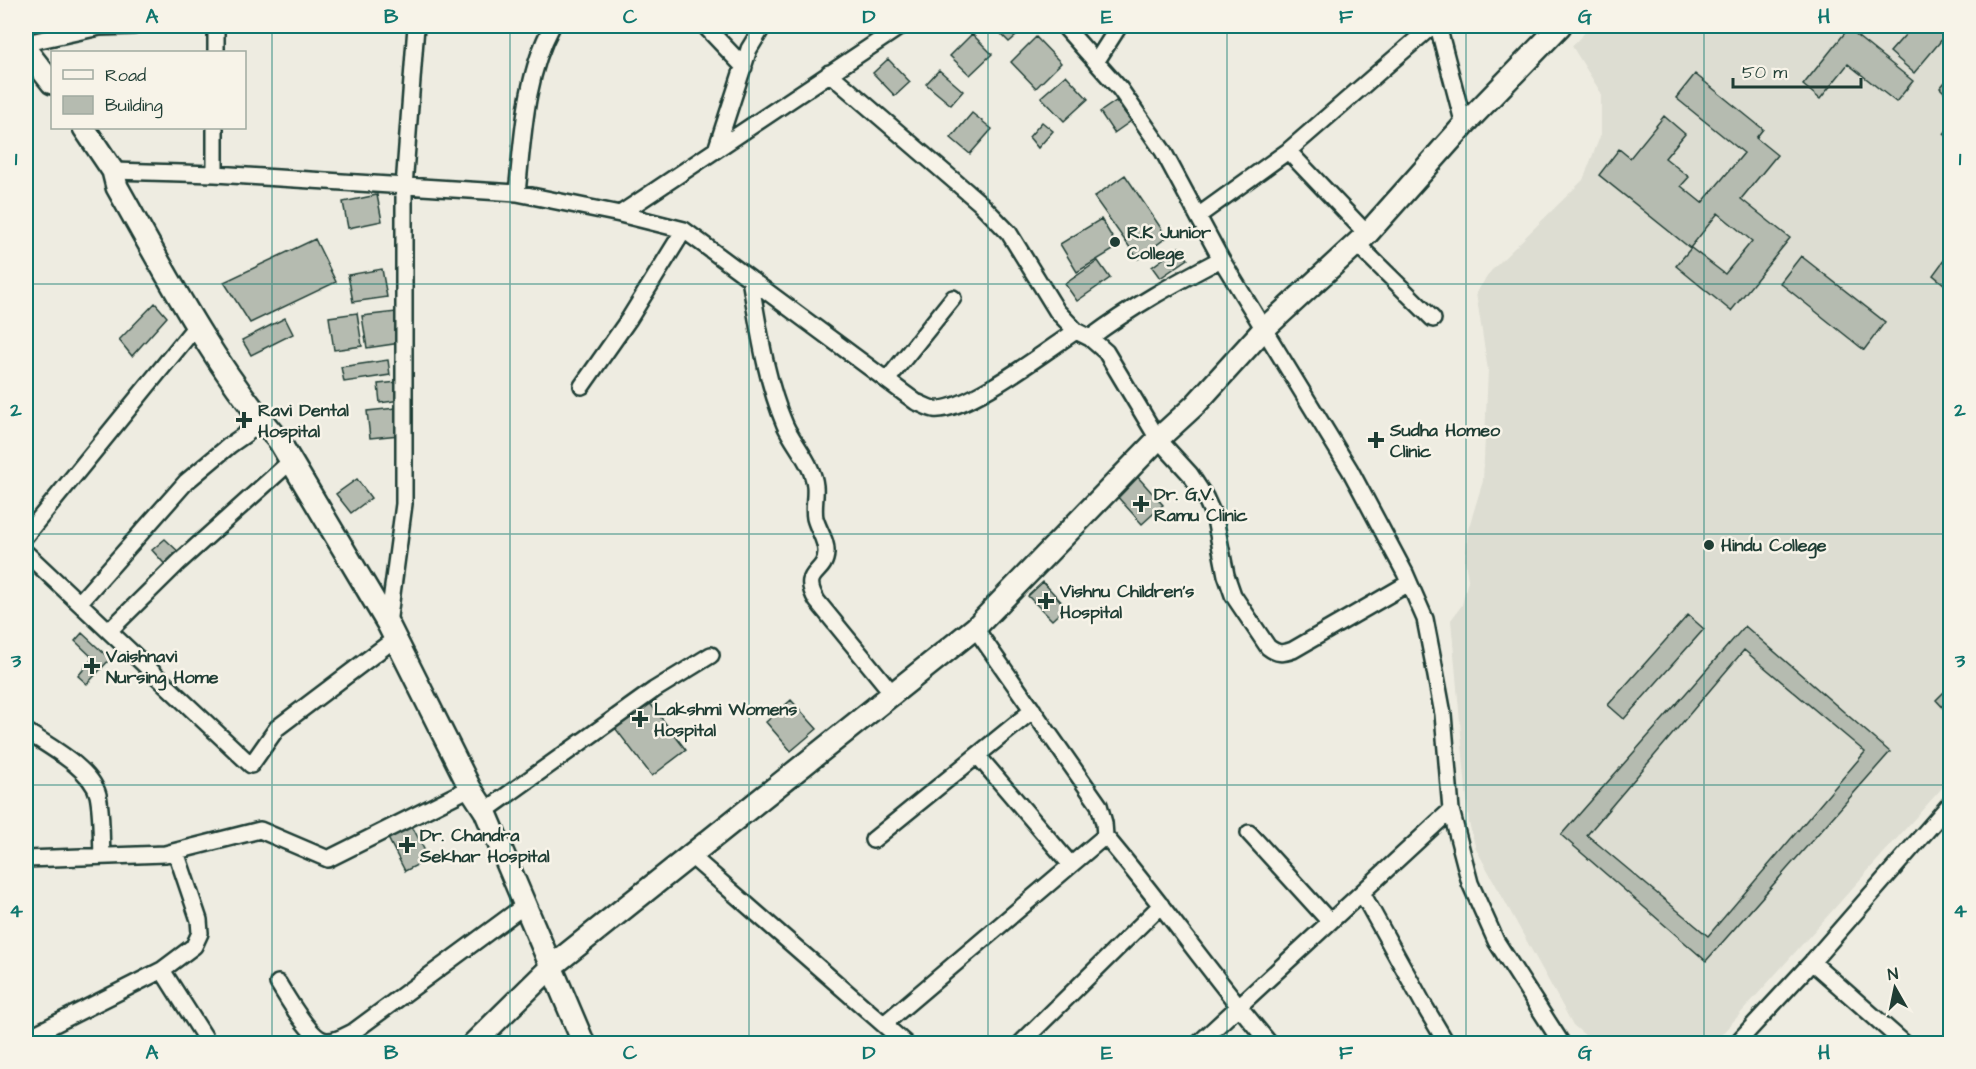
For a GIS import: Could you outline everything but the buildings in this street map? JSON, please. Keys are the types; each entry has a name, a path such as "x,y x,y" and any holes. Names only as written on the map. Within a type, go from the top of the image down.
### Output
{"street":[{"path":"26,43 100,27 134,26"},
{"path":"216,26 216,51"},
{"path":"26,553 251,765 277,728 392,631 404,504 404,187 416,26"},
{"path":"517,193 525,109 541,45 552,26"},
{"path":"705,26 744,67"},
{"path":"717,147 749,50 763,26"},
{"path":"620,214 901,26"},
{"path":"1064,26 1120,89 1163,151 1221,260 1350,470 1409,583 1425,619 1443,714 1451,810 1470,884 1496,941 1562,1044"},
{"path":"1096,62 1119,26"},
{"path":"1198,216 1288,151 1432,26"},
{"path":"1438,26 1464,125"},
{"path":"473,1044 552,966 975,628 1158,439 1195,405 1264,328 1361,238 1464,125 1560,26"},
{"path":"26,50 51,82"},
{"path":"830,73 987,211 1009,234 1057,311 1106,352 1158,439 1190,474 1205,497 1215,519 1226,575 1233,595 1268,647 1283,654 1293,650 1409,583"},
{"path":"85,129 113,171 117,188 196,326 262,422 279,441 392,631 470,788 485,811 584,1044"},
{"path":"215,129 215,174"},
{"path":"1288,151 1433,319"},
{"path":"113,171 215,174 517,193 684,230 916,402 934,409 954,405 978,395 1117,318 1166,288 1221,260"},
{"path":"582,386 629,319 684,230"},
{"path":"750,279 767,373 786,427 810,470 815,486 815,518 826,551 825,558 811,579 810,589 893,694"},
{"path":"887,380 953,298"},
{"path":"26,535 196,326"},
{"path":"79,603 186,482 262,422"},
{"path":"109,631 179,562 291,461"},
{"path":"975,628 1099,805 1105,836 1270,1044"},
{"path":"485,811 654,690 711,655"},
{"path":"873,840 1033,710"},
{"path":"26,731 81,769 89,779 98,794 102,856"},
{"path":"978,756 1071,865"},
{"path":"26,859 165,854 260,830 328,859 470,788"},
{"path":"1736,1044 1812,962 1950,804"},
{"path":"1198,1044 1451,810"},
{"path":"1249,833 1330,922"},
{"path":"884,1024 1105,836"},
{"path":"39,1032 162,970 194,946 200,933 199,920 176,852"},
{"path":"690,855 906,1044"},
{"path":"1362,893 1447,1044"},
{"path":"278,984 314,1036 326,1041 339,1039 353,1032 525,905"},
{"path":"1020,1044 1161,905"},
{"path":"1812,962 1905,1044"},
{"path":"162,970 209,1044"}],"shaded area":[{"name":"Hindu College","path":"1591,26 1950,26 1950,779 1714,1043 1594,1043 1573,1025 1476,849 1469,823 1451,620 1462,605 1468,580 1465,561 1468,530 1483,481 1488,370 1476,293 1491,271 1583,180 1601,134 1601,93 1572,46"}],"place":[{"name":"R.K Junior College","path":"1115,242"},
{"name":"Ravi Dental Hospital","path":"244,420"},
{"name":"Sudha Homeo Clinic","path":"1376,440"},
{"name":"Dr. G.V. Ramu Clinic","path":"1141,504"},
{"name":"Hindu College","path":"1709,545"},
{"name":"Vishnu Children's Hospital","path":"1046,601"},
{"name":"Vaishnavi Nursing Home","path":"92,666"},
{"name":"Lakshmi Womens Hospital","path":"640,719"},
{"name":"Dr. Chandra Sekhar Hospital","path":"407,845"}]}
